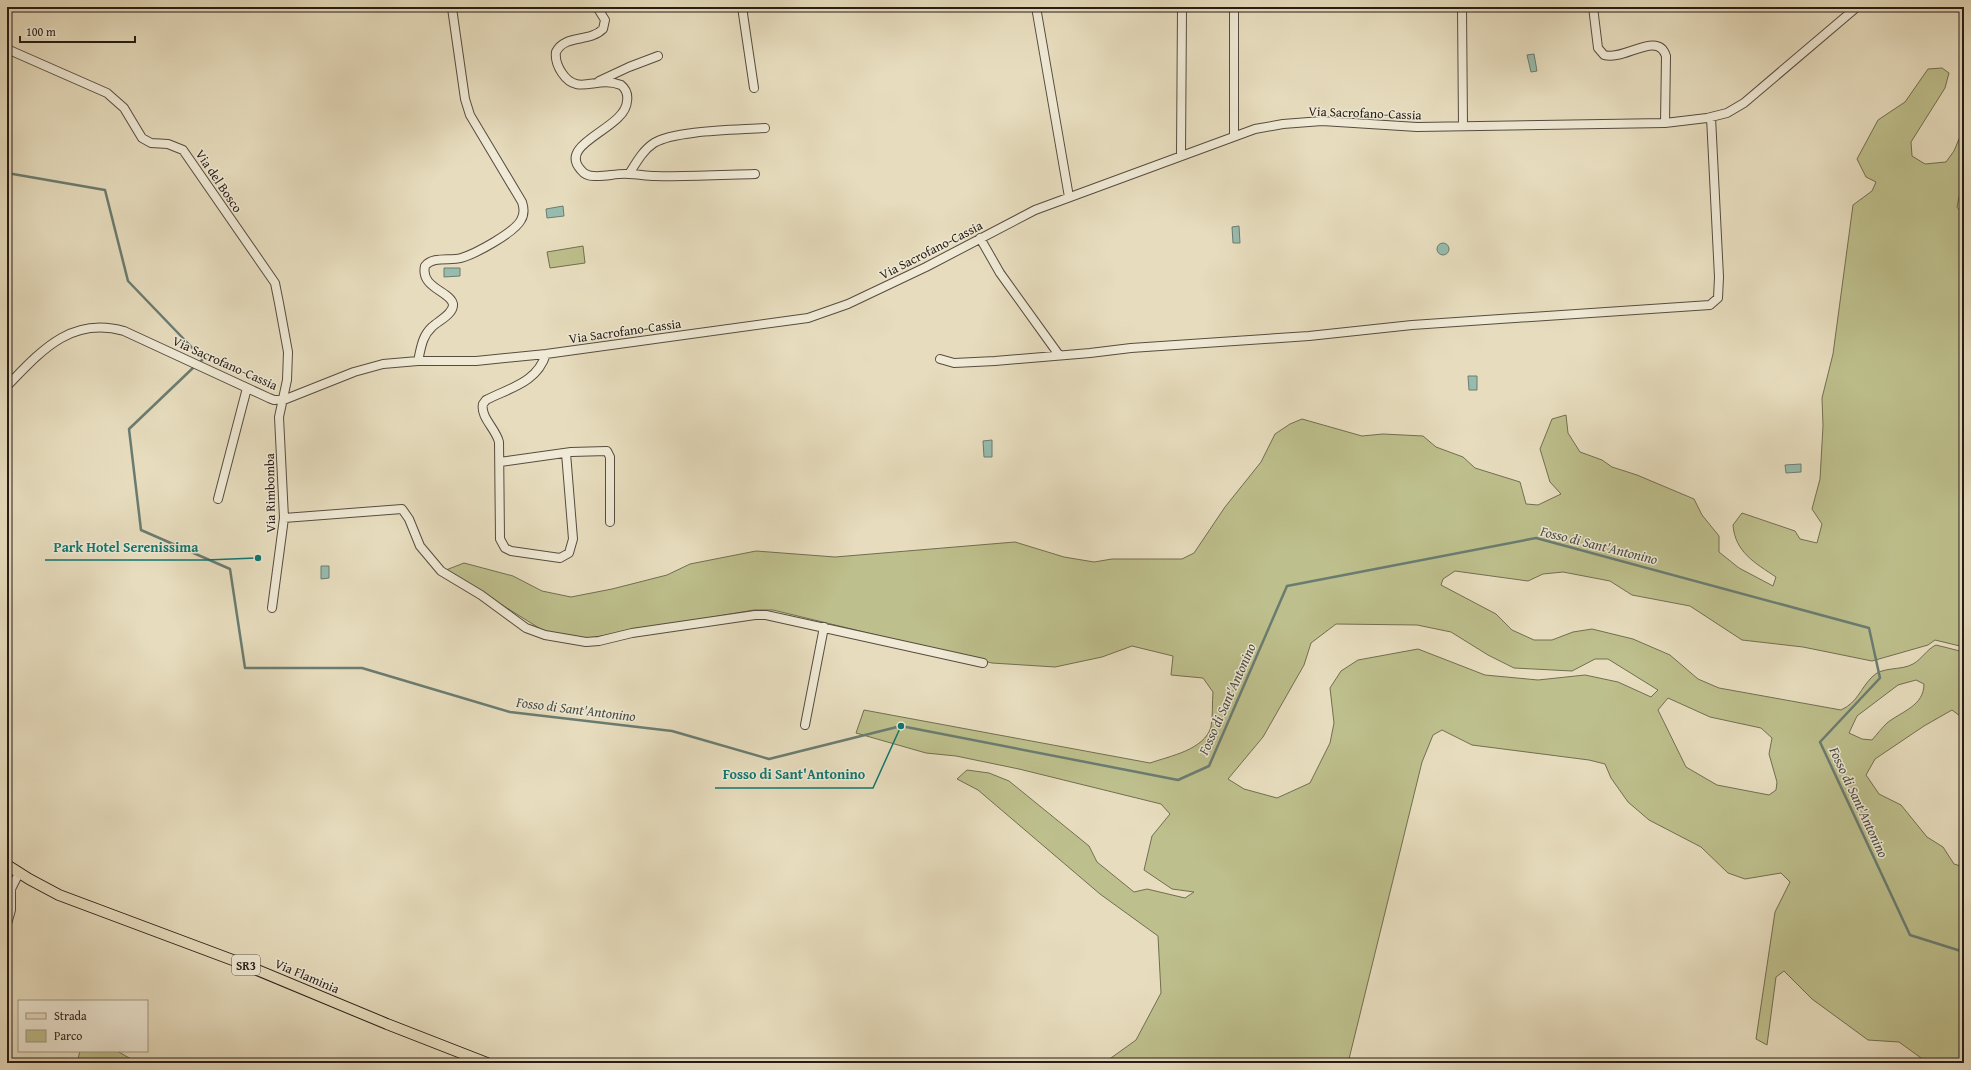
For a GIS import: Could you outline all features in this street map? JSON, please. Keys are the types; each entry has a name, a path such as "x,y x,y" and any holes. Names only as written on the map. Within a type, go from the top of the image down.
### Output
{"main road":[{"name":"Via Flaminia","path":"7,865 63,897 238,962 387,1024 487,1063"}],"street":[{"path":"597,7 605,20 603,30 591,36 564,42 558,48 555,56 560,71 571,83 579,86 598,82 629,66 658,56"},
{"path":"742,7 754,88"},
{"path":"1036,7 1070,197"},
{"path":"1181,155 1182,7"},
{"path":"1234,7 1234,136"},
{"path":"1462,7 1463,126"},
{"path":"1594,7 1598,48 1604,55 1615,56 1654,44 1662,48 1665,52 1665,123"},
{"name":"Via Sacrofano-Cassia","path":"7,386 49,346 67,335 82,329 99,326 117,329 274,400 282,400 370,368 418,361 476,361 546,354 808,318 848,304 926,267 1023,216 1181,155 1255,129 1284,124 1322,121 1405,127 1665,123 1711,117 1727,113 1744,103 1857,7"},
{"path":"418,361 422,342 426,335 432,327 450,313 453,307 451,301 427,280 424,272 425,266 433,260 453,260 470,255 515,227 522,219 524,210 522,202 470,115 465,98 454,8"},
{"name":"Via del Bosco","path":"7,49 107,93 124,108 142,138 151,143 172,144 188,155 275,283 288,352 286,380 282,400"},
{"path":"598,82 621,85 627,94 627,104 623,113 613,124 580,146 576,156 576,163 582,171 593,176 629,174 654,176 755,174"},
{"path":"940,359 947,362 957,363 1172,345 1309,336 1412,325 1710,306 1718,298 1719,277 1711,117"},
{"path":"629,174 647,149 661,140 682,135 765,128"},
{"path":"980,238 1000,273 1059,355"},
{"path":"546,354 542,366 517,387 486,400 482,404 483,414 498,435 500,462 500,539 502,544 511,551 560,558 569,553 573,539 566,453"},
{"path":"218,498 247,388"},
{"name":"Via Rimbomba","path":"272,608 284,518 279,416 282,400"},
{"path":"500,462 566,453 603,450 609,453 610,522"},
{"path":"284,518 402,509 409,520 420,546 427,557 441,571 481,595 526,628 560,638 586,642 632,633 755,615 777,617 983,663"},
{"path":"805,725 824,627"},
{"path":"7,924 11,910 11,889 19,873"}],"green space":[{"path":"1942,68 1949,73 1945,88 1911,142 1912,156 1925,164 1946,162 1954,151 1964,127 1964,173 1957,207 1964,216 1964,647 1935,640 1928,645 1872,661 1803,647 1742,640 1690,606 1632,595 1610,581 1563,572 1543,574 1528,581 1455,571 1443,579 1441,585 1496,614 1512,630 1534,640 1552,640 1573,632 1592,629 1633,639 1670,655 1698,679 1719,688 1841,710 1851,703 1876,674 1881,671 1913,664 1936,645 1964,652 1964,719 1952,710 1924,726 1875,759 1866,775 1879,794 1901,805 1927,837 1943,847 1954,864 1964,867 1964,1063 1928,1063 1899,1042 1868,1040 1812,999 1784,971 1776,977 1767,1045 1756,1039 1775,912 1790,882 1781,873 1745,879 1728,873 1701,847 1649,820 1628,802 1611,778 1605,764 1589,760 1472,745 1442,730 1433,735 1422,762 1348,1063 1104,1063 1136,1040 1161,993 1158,936 1100,894 978,790 957,779 967,770 989,773 1009,781 1089,846 1097,862 1134,892 1147,889 1185,898 1194,892 1172,889 1144,870 1152,836 1170,814 1161,804 1019,769 956,756 926,753 856,733 864,710 1150,763 1176,755 1194,747 1207,735 1212,723 1213,692 1203,678 1171,675 1173,656 1132,646 1102,657 1055,667 992,663 773,610 754,610 583,639 547,633 446,570 464,563 513,576 542,591 571,597 612,589 667,575 690,564 756,551 835,557 1015,542 1064,557 1094,562 1112,559 1182,559 1194,553 1225,507 1261,462 1275,434 1290,424 1302,419 1362,436 1383,434 1423,436 1436,447 1463,457 1475,468 1520,482 1526,504 1538,505 1561,494 1550,482 1540,449 1552,419 1566,415 1568,433 1580,452 1602,460 1612,467 1637,475 1694,499 1702,515 1719,536 1719,552 1739,568 1773,586 1776,577 1754,562 1742,550 1738,543 1733,525 1742,513 1795,531 1800,539 1817,543 1822,524 1812,509 1820,479 1823,426 1822,398 1833,354 1853,205 1872,191 1876,182 1866,177 1857,159 1878,120 1905,102 1928,69","holes":["1336,624 1417,625 1451,632 1488,655 1514,668 1572,671 1595,659 1608,659 1658,690 1651,697 1618,682 1585,675 1538,680 1485,675 1418,649 1358,660 1341,671 1330,688 1334,723 1330,743 1310,783 1277,798 1244,789 1228,779 1263,737 1304,665 1311,643","1916,680 1924,684 1923,692 1920,698 1911,707 1887,723 1872,740 1862,739 1849,733 1857,716 1898,685","1668,698 1710,717 1761,728 1772,738 1769,754 1777,782 1776,790 1769,795 1717,785 1686,767 1658,710"]},
{"path":"583,246 585,263 550,268 547,252"},
{"path":"80,1052 119,1052 138,1063 77,1063"}],"shaded area":[{"path":"1534,54 1537,71 1531,72 1527,55"},
{"path":"563,206 564,216 547,218 546,209"},
{"path":"1239,226 1240,243 1233,243 1232,227"},
{"path":"1445,243 1448,244 1448,254 1441,255 1438,254 1437,247 1438,244"},
{"path":"444,268 460,268 460,276 444,277"},
{"path":"1468,376 1477,376 1477,390 1469,390"},
{"path":"992,440 992,457 984,457 983,441"},
{"path":"1801,464 1801,472 1786,473 1785,465"},
{"path":"321,566 329,566 329,578 321,579"}],"waterway":[{"name":"Fosso di Sant'Antonino","path":"7,173 105,190 128,281 203,359 199,363"},
{"name":"Fosso di Sant'Antonino","path":"195,366 129,429 141,530 230,569 245,668 362,668 510,712 672,731 769,759 901,726 1178,780 1209,766 1287,586 1536,538 1869,628 1880,678 1820,742 1910,935 1964,952"}],"place":[{"name":"Park Hotel Serenissima","path":"258,558"},
{"name":"Fosso di Sant'Antonino","path":"901,726"}]}
